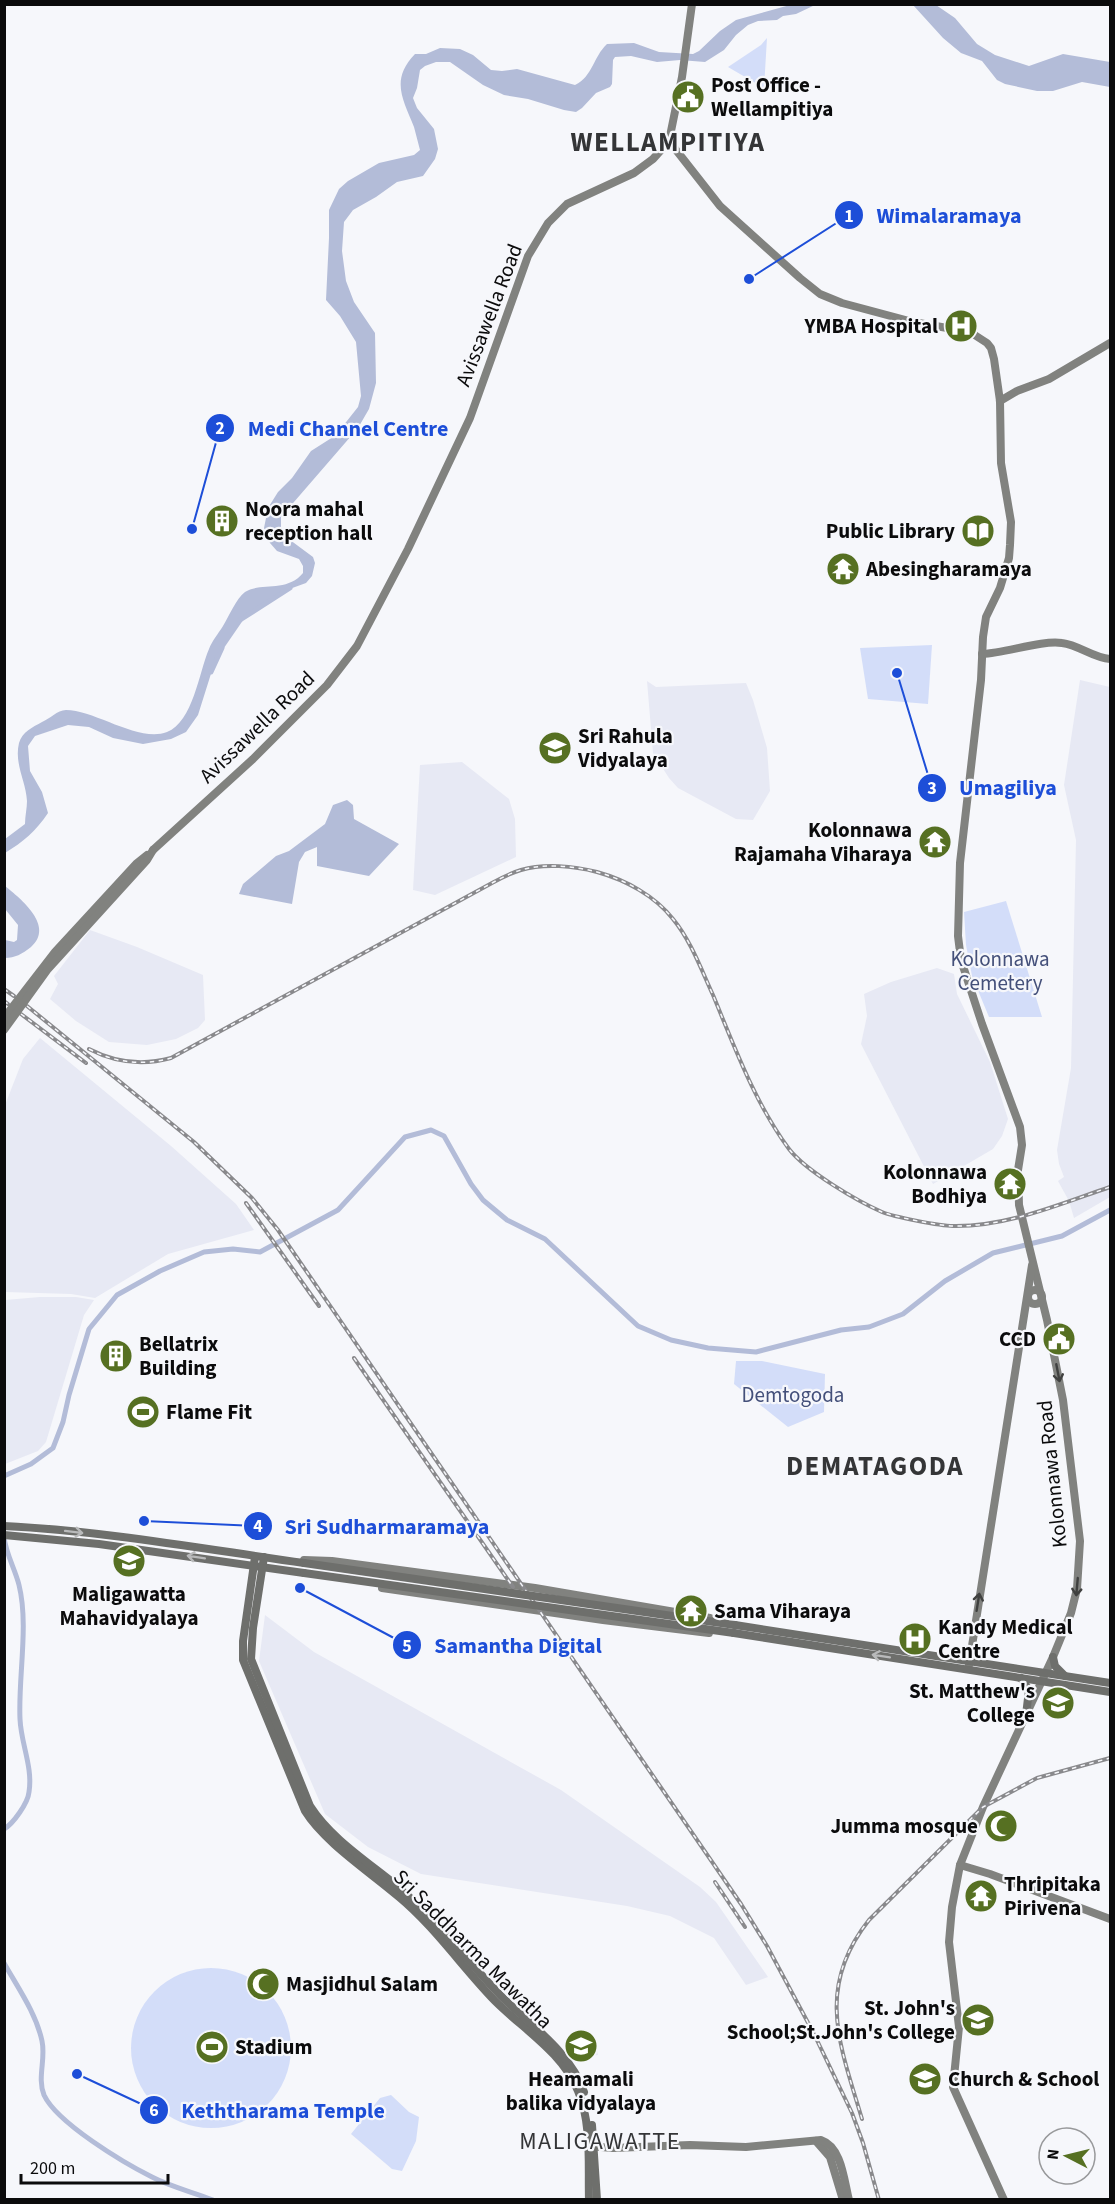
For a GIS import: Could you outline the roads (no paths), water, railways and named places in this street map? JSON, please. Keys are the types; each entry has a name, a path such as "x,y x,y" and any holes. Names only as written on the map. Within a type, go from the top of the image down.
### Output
{"highway":[{"path":"4,1526 15,1531 258,1567 969,1660 1110,1683"},
{"path":"4,1535 15,1531 132,1539 734,1629"},
{"name":"Sri Saddharma Mawatha","path":"264,1558 258,1567 252,1633 252,1663 310,1806 323,1824 423,1909 500,1995 542,2034 570,2065 581,2083 587,2103 591,2146"},
{"path":"763,1633 968,1670 1110,1692"},
{"path":"1053,1657 1055,1666 1065,1676"},
{"path":"1021,1678 1029,1690 1026,1715"},
{"path":"589,2199 591,2146"},
{"path":"591,2146 597,2199"}],"main road":[{"path":"669,141 682,77 692,4"},
{"name":"Kolonnawa Road","path":"669,141 720,206 820,294 842,303 903,319 970,332 991,348 999,387 1001,463 1011,522 1009,552 1000,588 986,617 979,703 960,863 958,936 961,960 1020,1127 1022,1146 1017,1195 1063,1400 1080,1541 1076,1600 1042,1682 983,1807 960,1865 952,1907 949,1942 959,2027 953,2087 1004,2199"},
{"name":"Avissawella Road","path":"153,850 253,759 327,686 357,646 408,549 470,418 528,256 548,223 567,204 634,172 653,159 669,141"},
{"path":"1000,401 1017,391 1049,379 1110,343"},
{"path":"999,387 1017,391"},
{"path":"982,654 1007,652 1059,642 1110,660"},
{"path":"4,1018 55,952 136,863 153,850"},
{"path":"4,1030 48,969 147,860 153,850"},
{"path":"968,1670 1032,1260"},
{"path":"1028,1296 1030,1302 1036,1304 1040,1301 1041,1295"},
{"path":"264,1558 332,1561 608,1599 763,1633"},
{"path":"275,1569 444,1598 603,1620 733,1636 763,1633"},
{"path":"444,1598 453,1591 453,1583 449,1576"},
{"path":"603,1620 592,1610 595,1604 608,1599"},
{"path":"960,1865 1110,1919"},
{"path":"843,2199 842,2186 837,2154 832,2145 821,2140 820,2146 833,2162 842,2186 849,2199"},
{"path":"591,2146 613,2148 698,2145 820,2146"}],"waterway":[{"path":"240,620 290,588"},
{"path":"211,672 222,648"},
{"path":"4,1476 31,1464 53,1448 63,1422 89,1329 117,1295 160,1271 204,1252 233,1249 260,1252 338,1210 405,1137 431,1130 444,1136 471,1184 483,1200 507,1220 545,1239 638,1326 671,1340 708,1348 756,1352 841,1330 869,1327 903,1314 945,1281 993,1253 1062,1236 1110,1210"},
{"path":"4,1537 22,1601 20,1719 30,1783 28,1797 20,1813 4,1829"},
{"path":"4,1963 36,2021 43,2048 42,2089 51,2106 77,2130 125,2162 159,2181 213,2200"}],"railway":[{"path":"89,1049 129,1062 150,1062 171,1058 506,876 521,870 539,867 579,868 608,875 629,884 658,903 673,919 695,955 746,1075 777,1131 789,1149 807,1167 846,1193 888,1214 953,1226 1013,1219 1110,1187"},
{"path":"4,989 14,996"},
{"path":"4,1001 8,1004"},
{"path":"27,1006 194,1142 252,1198 278,1230 741,1904 767,1946 813,2032 852,2113 879,2200"},
{"path":"21,1014 86,1063"},
{"path":"246,1203 319,1306"},
{"path":"354,1358 513,1587"},
{"path":"862,2119 840,2041 837,1993 842,1969 852,1945 869,1920 983,1807 1037,1778 1110,1758"},
{"path":"715,1882 745,1927"}],"place":[{"name":"Post Office - Wellampitiya","path":"688,97"},
{"name":"Wimalaramaya","path":"749,279"},
{"name":"YMBA Hospital","path":"961,326"},
{"name":"Noora mahal reception hall","path":"222,521"},
{"name":"Medi Channel Centre","path":"192,529"},
{"name":"Public Library","path":"978,531"},
{"name":"Abesingharamaya","path":"843,569"},
{"name":"Umagiliya","path":"897,673"},
{"name":"Sri Rahula Vidyalaya","path":"555,748"},
{"name":"Kolonnawa Rajamaha Viharaya","path":"935,842"},
{"name":"Kolonnawa Bodhiya","path":"1010,1184"},
{"name":"CCD","path":"1059,1339"},
{"name":"Bellatrix Building","path":"116,1356"},
{"name":"Flame Fit","path":"143,1412"},
{"name":"Sri Sudharmaramaya","path":"144,1521"},
{"name":"Maligawatta Mahavidyalaya","path":"129,1561"},
{"name":"Samantha Digital","path":"300,1588"},
{"name":"Sama Viharaya","path":"691,1611"},
{"name":"Kandy Medical Centre","path":"915,1639"},
{"name":"St. Matthew's College","path":"1058,1703"},
{"name":"Jumma mosque","path":"1001,1826"},
{"name":"Thripitaka Pirivena","path":"981,1896"},
{"name":"Masjidhul Salam","path":"263,1984"},
{"name":"St. John's School;St.John's College","path":"978,2020"},
{"name":"Heamamali balika vidyalaya","path":"581,2046"},
{"name":"Stadium","path":"212,2047"},
{"name":"Keththarama Temple","path":"77,2074"},
{"name":"Church & School","path":"925,2079"}],"district":[{"name":"WELLAMPITIYA","path":"668,142"},
{"name":"DEMATAGODA","path":"875,1466"},
{"name":"MALIGAWATTE","path":"600,2141"}],"park label":[{"name":"Kolonnawa Cemetery","path":"1000,971"},
{"name":"Demtogoda","path":"793,1395"}]}
